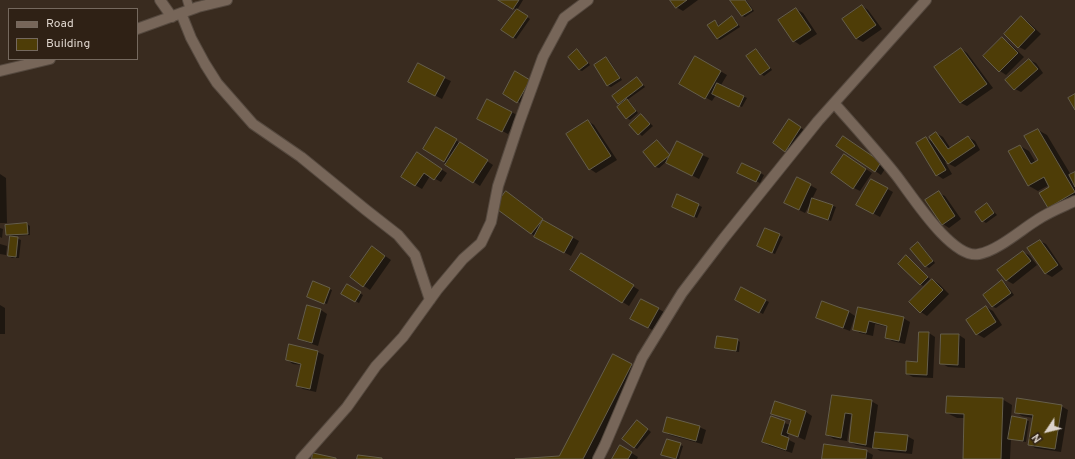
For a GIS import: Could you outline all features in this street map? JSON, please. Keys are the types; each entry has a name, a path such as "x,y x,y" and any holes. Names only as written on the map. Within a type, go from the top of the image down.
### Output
{"street":[{"path":"160,0 183,10"},
{"path":"138,29 183,10 227,0"},
{"path":"301,459 347,407 376,366 403,337 463,259 481,243 490,222 498,186 519,123 543,57 564,18 588,0"},
{"path":"598,459 642,358 682,293 724,238 834,103 926,0"},
{"path":"183,10 191,38 204,64 218,83 253,124 274,140 301,157 398,235 415,255 430,300"},
{"path":"0,71 46,60"},
{"path":"834,103 896,175 919,209 948,241 968,253 978,255 990,251 1038,219 1075,201"}],"building":[{"path":"498,0 519,0 513,9"},
{"path":"670,0 687,0 676,8"},
{"path":"730,0 745,0 752,10 742,16"},
{"path":"862,5 876,25 856,39 842,19"},
{"path":"796,8 811,30 793,42 778,20"},
{"path":"517,9 528,16 513,38 501,30"},
{"path":"732,16 738,25 717,39 707,25 715,20 718,26"},
{"path":"1021,16 1035,30 1018,48 1004,34"},
{"path":"1002,37 1018,53 999,72 983,56"},
{"path":"961,48 987,84 960,103 934,67"},
{"path":"577,49 588,63 579,70 568,57"},
{"path":"756,49 770,68 760,75 746,56"},
{"path":"695,56 721,71 705,99 679,84"},
{"path":"606,57 620,78 607,86 594,65"},
{"path":"1029,59 1038,69 1014,90 1005,80"},
{"path":"418,63 445,77 435,96 408,82"},
{"path":"515,71 530,80 517,103 503,94"},
{"path":"637,77 643,85 618,104 612,96"},
{"path":"717,83 744,96 739,107 712,94"},
{"path":"1075,94 1075,110 1068,98"},
{"path":"487,99 512,112 502,132 477,119"},
{"path":"627,99 636,111 626,119 617,107"},
{"path":"641,114 650,124 638,135 629,125"},
{"path":"789,119 801,127 785,152 773,143"},
{"path":"588,120 611,156 589,170 566,134"},
{"path":"436,127 457,139 444,162 423,149"},
{"path":"1038,129 1075,192 1048,208 1039,193 1049,187 1044,177 1028,186 1008,151 1020,145 1031,164 1038,160 1024,136"},
{"path":"936,132 948,149 968,136 975,146 948,164 929,137"},
{"path":"843,136 881,162 875,172 836,146"},
{"path":"926,137 946,170 936,176 916,143"},
{"path":"657,140 670,155 655,167 643,152"},
{"path":"677,141 703,154 692,176 666,163"},
{"path":"460,142 488,160 473,183 445,165"},
{"path":"417,152 442,169 434,180 424,173 415,186 401,177"},
{"path":"844,154 866,169 853,189 831,173"},
{"path":"742,163 761,172 756,182 737,173"},
{"path":"1075,172 1075,187 1069,175"},
{"path":"797,177 811,184 799,210 784,203"},
{"path":"871,179 888,188 873,214 856,205"},
{"path":"506,191 543,219 531,234 494,207"},
{"path":"939,191 955,216 942,225 925,200"},
{"path":"677,194 699,204 694,217 672,207"},
{"path":"812,198 833,205 828,220 808,213"},
{"path":"987,203 994,213 982,222 975,212"},
{"path":"543,220 573,237 564,253 534,237"},
{"path":"27,223 28,234 6,235 5,225"},
{"path":"765,228 780,234 772,253 757,246"},
{"path":"10,236 18,237 16,257 8,256"},
{"path":"1040,240 1058,265 1045,274 1027,248"},
{"path":"918,242 933,261 925,267 910,249"},
{"path":"372,246 385,256 363,287 350,277"},
{"path":"1023,251 1031,261 1006,281 997,270"},
{"path":"581,253 634,285 622,303 570,270"},
{"path":"906,255 928,277 920,285 898,264"},
{"path":"932,279 943,290 920,313 909,302"},
{"path":"1002,280 1011,293 992,307 983,295"},
{"path":"313,281 330,288 324,304 307,297"},
{"path":"347,284 361,292 355,302 341,294"},
{"path":"741,287 766,300 759,313 735,300"},
{"path":"641,299 659,308 648,328 630,319"},
{"path":"822,301 849,311 843,328 816,318"},
{"path":"307,305 321,309 312,343 298,339"},
{"path":"986,306 996,322 976,335 966,320"},
{"path":"858,307 904,317 899,341 885,338 887,326 869,321 866,333 853,330"},
{"path":"919,332 929,332 927,375 906,374 906,361 917,362"},
{"path":"941,334 959,334 958,365 940,364"},
{"path":"717,336 738,339 736,351 715,348"},
{"path":"289,344 318,351 310,389 296,386 301,364 286,360"},
{"path":"613,354 632,364 583,459 515,459 559,456"},
{"path":"832,395 872,400 866,445 849,442 852,414 845,413 841,438 826,435"},
{"path":"947,396 1003,398 1001,459 963,459 964,414 946,413"},
{"path":"1017,398 1062,405 1055,449 1028,445 1033,415 1015,413"},
{"path":"775,401 806,411 798,437 787,433 791,420 771,414"},
{"path":"771,416 785,421 781,435 789,438 786,450 762,442"},
{"path":"1012,416 1027,419 1023,441 1008,439"},
{"path":"667,417 700,426 696,441 663,432"},
{"path":"637,420 648,429 634,448 622,439"},
{"path":"875,432 908,435 906,451 873,448"},
{"path":"667,439 681,443 676,459 661,455"},
{"path":"824,444 867,450 866,459 822,459"},
{"path":"620,445 632,452 628,459 612,459"},
{"path":"313,453 336,458 336,459 312,459"},
{"path":"358,455 382,458 382,459 357,459"}]}
